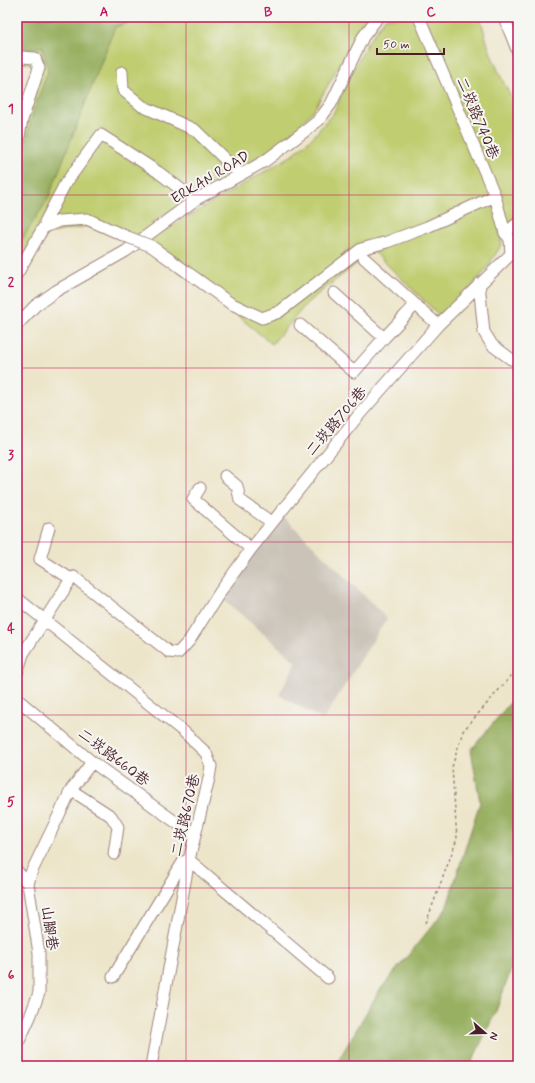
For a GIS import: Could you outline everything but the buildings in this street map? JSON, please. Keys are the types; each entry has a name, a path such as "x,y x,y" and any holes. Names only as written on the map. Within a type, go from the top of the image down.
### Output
{"street":[{"name":"ERKAN ROAD","path":"17,325 36,306 56,291 126,251 195,200 265,161 306,132 319,120 331,104 363,37 378,17"},
{"name":"二崁路740巷","path":"419,17 495,196 505,233"},
{"path":"504,17 518,52"},
{"path":"17,61 22,57 35,58 39,68 22,120 17,147"},
{"path":"122,72 123,90 142,106 195,130 241,175"},
{"path":"45,222 65,184 102,135 158,172 195,200"},
{"path":"17,274 43,228 58,221 87,219 151,246 230,302 262,318 279,312 361,249 387,242 427,227 495,196"},
{"path":"505,233 518,223"},
{"name":"二崁路706巷","path":"71,579 74,577 169,652 178,653 188,641 220,592 271,522 358,416 438,325 479,284 515,253 510,239 505,233"},
{"path":"364,258 438,325"},
{"path":"479,284 484,332 492,344 511,359"},
{"path":"334,293 384,338"},
{"path":"300,326 354,372 415,305"},
{"path":"225,476 237,486 240,500 271,522"},
{"path":"200,488 193,499 251,549"},
{"path":"17,673 23,654 71,579 40,559 49,528"},
{"name":"二崁路670巷","path":"17,598 184,732 206,753 211,766 190,860 151,1066"},
{"name":"二崁路660巷","path":"17,699 92,762 195,836"},
{"name":"山腳巷","path":"17,1042 19,1041 30,1017 39,992 39,953 28,884 31,873 71,790 92,762"},
{"path":"71,790 111,816 118,827 114,854"},
{"path":"113,977 183,862 190,860 328,978"},
{"path":"17,871 28,884"}],"path":[{"path":"426,923 457,839 452,767 463,731 518,668"}],"shaded area":[{"path":"284,517 387,618 323,720 279,695 296,662 223,599 249,557"}],"green space":[{"path":"17,17 371,17 337,69 315,108 294,132 241,169 207,187 151,223 167,229 291,156 313,137 334,112 351,74 368,42 386,17 480,17 489,49 518,111 518,218 499,232 502,244 485,271 443,319 374,252 371,252 308,302 272,344 216,298 143,246 123,236 86,226 47,234 17,283 17,122 34,72 32,64 23,63 17,71"},
{"path":"17,17 149,17 115,27 48,199 17,247 17,186 32,115 48,71 42,46 17,54"},
{"path":"518,693 518,951 496,1011 470,1066 335,1066 379,991 446,909 480,802 471,750"}]}
